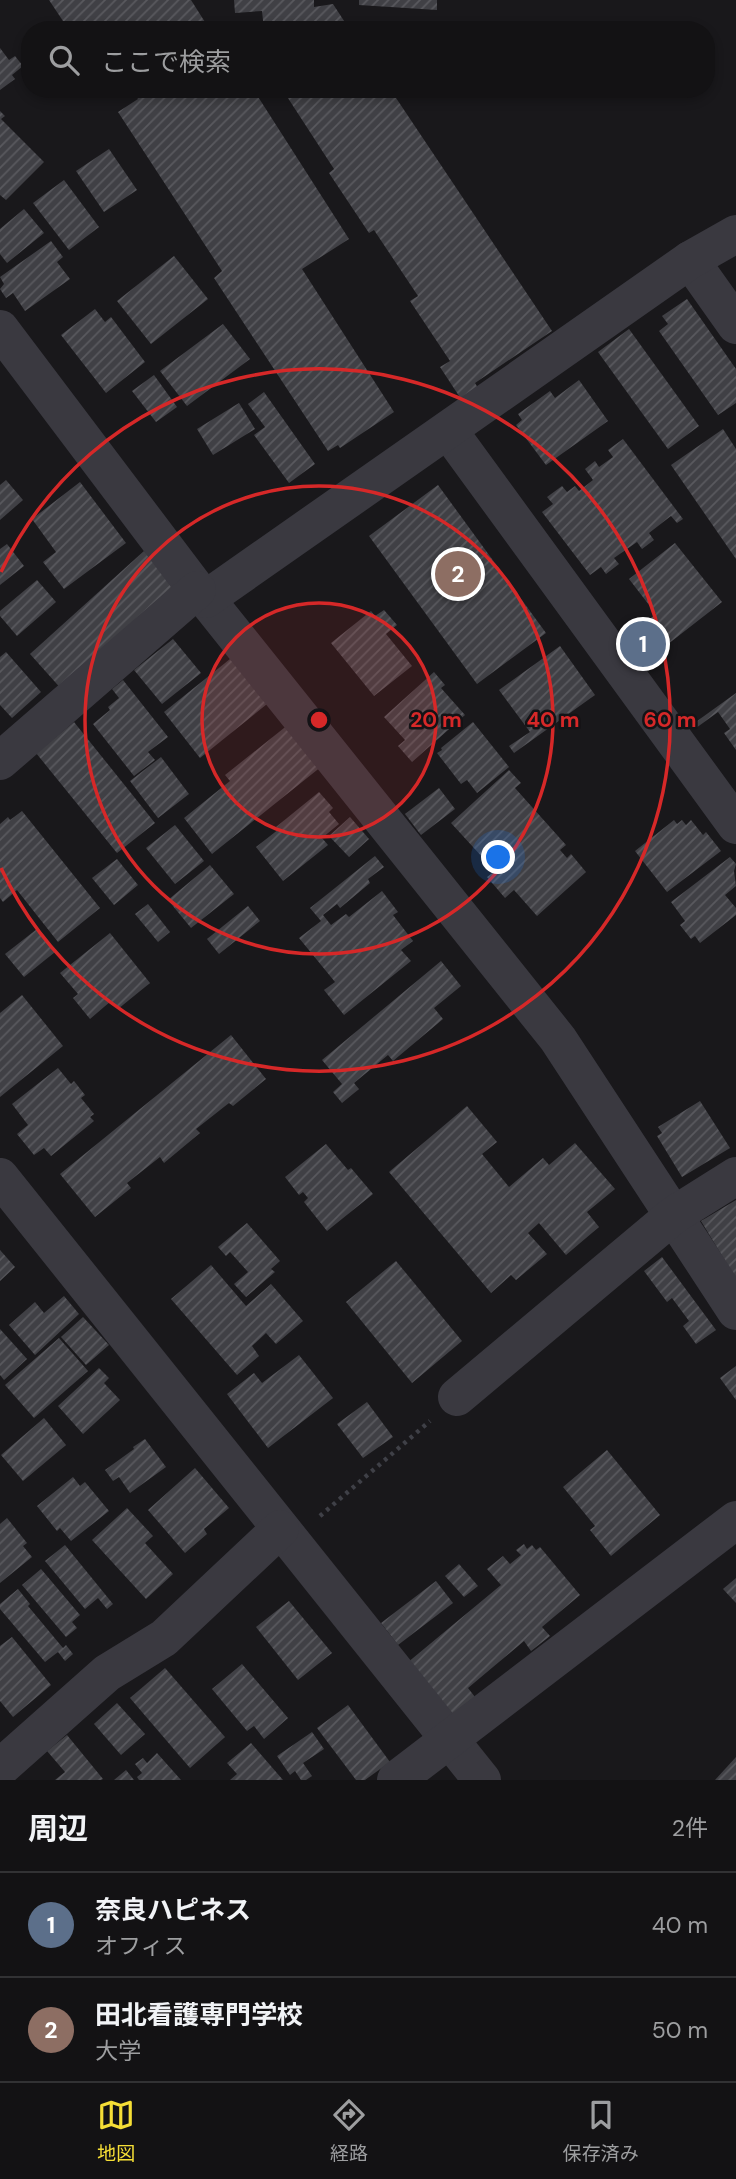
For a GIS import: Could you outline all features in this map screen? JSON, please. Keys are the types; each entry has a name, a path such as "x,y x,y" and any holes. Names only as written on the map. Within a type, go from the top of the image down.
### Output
{"street":[{"path":"0,761 202,595 448,430 690,260 736,234"},
{"path":"690,260 736,325"},
{"path":"0,329 202,595 558,1039 736,1311"},
{"path":"448,430 736,825"},
{"path":"457,1397 674,1214 736,1176"},
{"path":"0,1177 482,1780"},
{"path":"396,1780 736,1520"},
{"path":"8,1780 0,1769 107,1672 164,1638 285,1536"}],"path":[{"path":"285,1536 457,1397"}],"building":[{"path":"49,0 191,0 204,21 63,21"},
{"path":"234,0 314,0 314,7 333,4 344,21 263,21 262,11 235,13"},
{"path":"359,0 437,0 437,10 359,5"},
{"path":"0,48 9,60 15,56 21,68 12,75 15,79 0,90"},
{"path":"259,98 349,239 302,269 394,412 340,448 338,445 328,451 214,278 222,271 118,112 138,99"},
{"path":"288,98 396,98 552,331 475,383 478,388 461,399 440,367 450,361 410,301 418,296 374,230 369,233 329,173 334,169"},
{"path":"0,111 5,116 1,119 44,162 6,200 0,195"},
{"path":"109,149 137,190 104,212 76,171"},
{"path":"64,180 99,227 69,250 33,203"},
{"path":"24,209 44,233 7,263 0,254 0,229"},
{"path":"51,241 63,257 57,262 70,279 25,311 13,293 6,298 0,289 4,284 0,277"},
{"path":"174,256 208,299 151,344 117,301"},
{"path":"687,299 736,369 736,403 718,415 659,331 668,324 662,316"},
{"path":"95,309 105,322 111,317 145,362 106,393 61,335"},
{"path":"223,324 250,359 187,406 160,371"},
{"path":"629,329 699,426 668,449 598,352"},
{"path":"154,375 177,407 156,422 132,391"},
{"path":"579,380 608,421 546,465 516,425 522,420 518,414 550,391 555,398"},
{"path":"264,392 315,464 289,483 254,435 265,427 248,404"},
{"path":"239,403 255,429 213,455 197,429"},
{"path":"723,429 736,449 736,559 671,465"},
{"path":"623,439 683,519 677,523 671,516 649,533 654,540 642,549 637,542 614,558 619,564 606,574 601,567 590,575 542,512 553,504 547,497 562,486 567,492 575,486 579,491 593,480 585,469 595,461 599,467 613,457 608,450"},
{"path":"6,480 23,500 0,520 0,485"},
{"path":"80,482 126,543 64,589 43,562 56,552 32,519"},
{"path":"438,485 546,633 477,684 369,536"},
{"path":"675,543 722,602 645,662 626,637 656,614 629,579"},
{"path":"7,544 24,566 0,585 0,549"},
{"path":"144,551 179,591 64,692 30,654"},
{"path":"37,580 56,602 17,636 0,616 0,611"},
{"path":"384,610 397,625 386,634 412,666 374,696 331,643 371,611 375,616"},
{"path":"173,639 201,673 162,704 134,670"},
{"path":"560,646 595,695 514,753 509,746 530,732 499,690"},
{"path":"6,652 41,692 12,718 0,705 0,657"},
{"path":"235,655 272,700 200,758 164,712"},
{"path":"434,672 445,685 441,688 465,715 412,762 398,746 405,740 384,717"},
{"path":"123,680 168,737 148,752 155,760 134,776 93,724 110,710 108,707 119,698 112,689"},
{"path":"736,693 736,750 724,733 730,729 718,712 696,728 693,724"},
{"path":"74,722 155,823 117,853 36,753"},
{"path":"473,722 509,767 477,793 467,780 461,784 437,753"},
{"path":"289,724 322,766 212,854 184,818 230,781 225,775"},
{"path":"161,757 189,794 158,818 130,781"},
{"path":"509,770 521,783 515,788 566,845 560,850 567,858 571,854 586,872 537,916 514,890 505,898 487,877 495,871 451,823"},
{"path":"439,788 455,809 421,835 405,814"},
{"path":"319,792 333,808 329,812 339,824 322,838 328,845 283,881 256,847"},
{"path":"22,811 100,908 58,942 17,890 3,902 0,898 0,824"},
{"path":"350,817 369,839 349,857 329,836"},
{"path":"674,820 677,824 682,820 686,825 691,820 703,835 706,832 721,851 667,892 635,851"},
{"path":"175,825 204,861 175,884 146,848"},
{"path":"375,856 384,867 368,879 370,883 340,908 337,904 323,915 331,925 346,914 349,917 382,891 398,912 393,915 413,941 401,950 411,961 344,1015 324,990 335,982 299,938 321,921 310,908"},
{"path":"730,857 736,864 736,886 725,895 736,908 736,915 700,943 695,936 691,939 680,925 685,921 671,902"},
{"path":"117,859 138,885 114,905 92,878"},
{"path":"210,865 234,894 191,928 168,900"},
{"path":"148,904 170,932 158,942 135,914"},
{"path":"248,906 260,921 219,954 207,939"},
{"path":"37,929 55,952 24,977 5,954"},
{"path":"110,933 150,983 118,1009 111,1001 90,1019 73,998 78,994 60,973"},
{"path":"441,961 461,986 434,1008 443,1019 393,1061 388,1055 354,1083 359,1089 342,1103 333,1092 342,1084 322,1060"},
{"path":"22,995 63,1046 0,1097 0,1013"},
{"path":"231,1035 266,1079 233,1106 229,1103 196,1129 200,1133 164,1163 160,1157 127,1183 131,1188 95,1217 60,1174"},
{"path":"58,1068 71,1084 74,1081 85,1095 81,1098 94,1114 90,1117 94,1121 51,1156 44,1148 34,1155 17,1134 28,1125 12,1104"},
{"path":"700,1101 730,1148 682,1177 657,1136 662,1133 658,1127"},
{"path":"467,1106 497,1142 482,1154 509,1187 543,1158 549,1165 575,1143 615,1189 587,1212 599,1227 566,1255 539,1223 528,1233 547,1254 516,1280 511,1275 491,1293 389,1172"},
{"path":"326,1144 373,1194 327,1231 304,1202 308,1198 303,1192 299,1195 285,1177"},
{"path":"736,1200 736,1279 701,1221"},
{"path":"247,1223 280,1261 271,1269 275,1272 246,1297 234,1284 248,1272 230,1252 226,1256 218,1247"},
{"path":"0,1250 15,1267 0,1281"},
{"path":"662,1257 716,1330 696,1344 683,1326 689,1321 672,1298 667,1302 644,1271"},
{"path":"396,1261 462,1341 412,1383 346,1302"},
{"path":"211,1265 246,1306 271,1284 303,1321 276,1344 266,1333 252,1346 259,1356 237,1375 171,1299"},
{"path":"64,1296 79,1314 35,1355 9,1325 35,1302 44,1313"},
{"path":"83,1317 109,1345 86,1365 61,1337"},
{"path":"0,1329 27,1359 4,1380 0,1375"},
{"path":"59,1338 88,1371 34,1418 5,1385"},
{"path":"299,1355 333,1398 268,1448 227,1394 254,1373 262,1383"},
{"path":"736,1366 736,1400 720,1378"},
{"path":"99,1368 109,1378 104,1383 120,1400 83,1434 58,1406"},
{"path":"367,1402 393,1437 363,1458 337,1424"},
{"path":"44,1418 66,1445 23,1481 1,1455"},
{"path":"145,1439 166,1467 130,1493 119,1477 113,1481 105,1470"},
{"path":"607,1450 660,1515 611,1556 590,1530 595,1526 563,1487"},
{"path":"195,1468 229,1508 204,1529 207,1534 185,1553 148,1510"},
{"path":"73,1477 80,1486 85,1482 109,1511 71,1541 60,1528 57,1531 37,1506"},
{"path":"127,1508 153,1536 145,1543 173,1574 146,1599 92,1540"},
{"path":"7,1518 27,1543 23,1546 32,1557 0,1583 0,1524"},
{"path":"524,1544 527,1549 532,1545 536,1550 540,1547 580,1595 542,1627 550,1636 531,1651 524,1641 468,1688 475,1697 451,1717 407,1663 501,1585 487,1569 503,1556 510,1564 521,1555 516,1550"},
{"path":"65,1545 113,1604 107,1609 98,1598 85,1609 45,1561"},
{"path":"459,1564 478,1586 464,1597 445,1576"},
{"path":"41,1569 80,1615 72,1622 77,1628 66,1637 22,1585"},
{"path":"736,1578 736,1603 723,1589"},
{"path":"436,1581 453,1603 398,1645 381,1623"},
{"path":"18,1589 30,1604 28,1606 63,1648 66,1645 73,1654 65,1661 58,1652 45,1662 0,1609 0,1604"},
{"path":"289,1601 332,1653 298,1680 256,1627"},
{"path":"12,1637 51,1685 13,1717 0,1701 0,1646"},
{"path":"242,1664 288,1718 264,1739 254,1726 247,1731 212,1689"},
{"path":"165,1668 225,1737 190,1768 130,1698"},
{"path":"117,1703 145,1734 121,1755 94,1724"},
{"path":"348,1705 390,1762 365,1780 356,1780 317,1728"},
{"path":"312,1732 324,1749 303,1763 312,1776 301,1780 295,1771 290,1775 277,1756"},
{"path":"67,1735 103,1779 55,1780 65,1772 47,1751"},
{"path":"251,1743 283,1780 230,1780 237,1774 227,1763"},
{"path":"157,1753 181,1780 139,1780 137,1777 142,1773 135,1764 143,1758 147,1763"},
{"path":"736,1757 736,1780 715,1780"},
{"path":"126,1770 134,1780 114,1780"}],"place":[{"name":"田北看護専門学校","path":"458,574"},
{"name":"奈良ハピネス","path":"643,644"}]}
